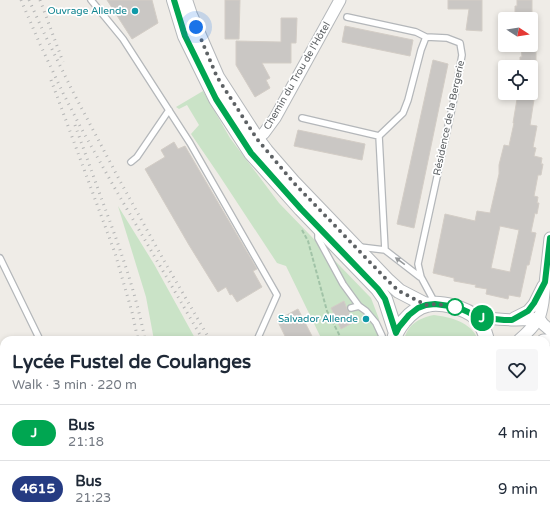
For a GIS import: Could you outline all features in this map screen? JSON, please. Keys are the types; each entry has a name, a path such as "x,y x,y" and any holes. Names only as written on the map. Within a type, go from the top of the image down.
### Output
{"street":[{"path":"174,0 185,36 216,99 293,182 399,291 431,304 457,307 468,312 476,317 483,328 486,336"},
{"path":"185,0 217,77 255,141 251,153 301,209 378,289 385,299 391,336"},
{"name":"Chemin du Trou de l'Hôtel","path":"255,141 264,133 275,118 340,0"},
{"path":"524,336 539,318 548,283 550,238"},
{"path":"512,320 528,311 548,283"},
{"path":"392,336 409,315 418,308 431,304"},
{"path":"476,317 512,320 539,318"},
{"path":"539,318 550,330"}],"lane":[{"path":"91,0 123,39 190,143 277,295 259,336"},
{"name":"Résidence de la Bergerie","path":"347,17 416,32 426,37 447,38 460,43 462,55 454,99 418,264 431,304"},
{"path":"385,250 379,136 403,113 426,37"},
{"path":"131,162 137,157 169,110"},
{"path":"302,118 379,136"},
{"path":"318,226 318,238 343,284 359,306 366,311 390,336"},
{"path":"355,246 385,250 421,277"},
{"path":"0,258 38,336"},
{"path":"351,308 359,306"}],"path":[{"path":"300,227 308,241 327,311 340,336"}],"green space":[{"path":"203,91 230,138 279,203 371,298 379,319 378,336 320,336 286,266 277,263 191,134 199,125 187,105 179,109 176,107"},
{"path":"118,206 154,264 194,336 153,336 146,297"},
{"path":"434,315 453,319 466,325 476,336 405,336 411,326 424,318"}],"building":[{"name":"Ouvrage Allende","path":"107,0 152,0 158,23 132,39"},
{"path":"225,0 240,0 239,39 225,39"},
{"path":"448,0 482,0 482,31 466,30 469,9 448,9"},
{"path":"517,0 532,0 532,12 515,12 515,6 517,6"},
{"path":"281,18 297,18 296,43 291,43 291,63 262,63 270,78 266,80 270,88 255,97 236,65 236,41 281,42"},
{"path":"345,26 413,40 410,56 342,42"},
{"path":"522,52 536,52 536,60 520,60 520,57 522,57"},
{"path":"433,60 448,64 414,228 397,224"},
{"path":"517,100 534,100 530,125 537,126 533,147 536,148 534,156 542,158 541,164 543,164 541,175 538,175 534,196 538,197 537,203 539,203 531,232 536,233 520,297 509,295 508,299 486,294 487,289 475,287 476,285 454,281 454,278 433,273 445,214 475,221 477,211 490,213 504,145 509,146","holes":["500,226 519,230 510,272 491,268"]},
{"path":"298,130 365,144 362,160 294,146"},
{"path":"174,142 178,149 185,146 257,269 253,271 262,287 237,302 232,294 230,295 226,287 218,292 145,169 165,157 161,150"},
{"path":"344,301 354,322 341,329 331,308"},
{"path":"298,309 312,336 285,336 277,320"}],"railway":[{"path":"21,0 39,42 81,128 201,336"},
{"path":"29,0 72,90 120,181 208,336"},
{"path":"40,0 63,62"},
{"path":"51,80 115,253 132,312 137,336"},
{"path":"75,125 115,235 137,304 144,336"}],"bus line":[{"name":"J","path":"174,0 185,36 216,99 251,153 301,209 378,289 385,299 396,333 409,315 418,308 426,305 435,304 457,307 476,317 504,320 512,320 528,311 545,282 550,238"}],"place":[{"name":"Ouvrage Allende","path":"135,11"},
{"name":"Salvador Allende","path":"366,319"}],"route":[{"path":"196,27 217,77 250,130 293,182 399,291 426,305 435,304 457,307 455,307"}]}
